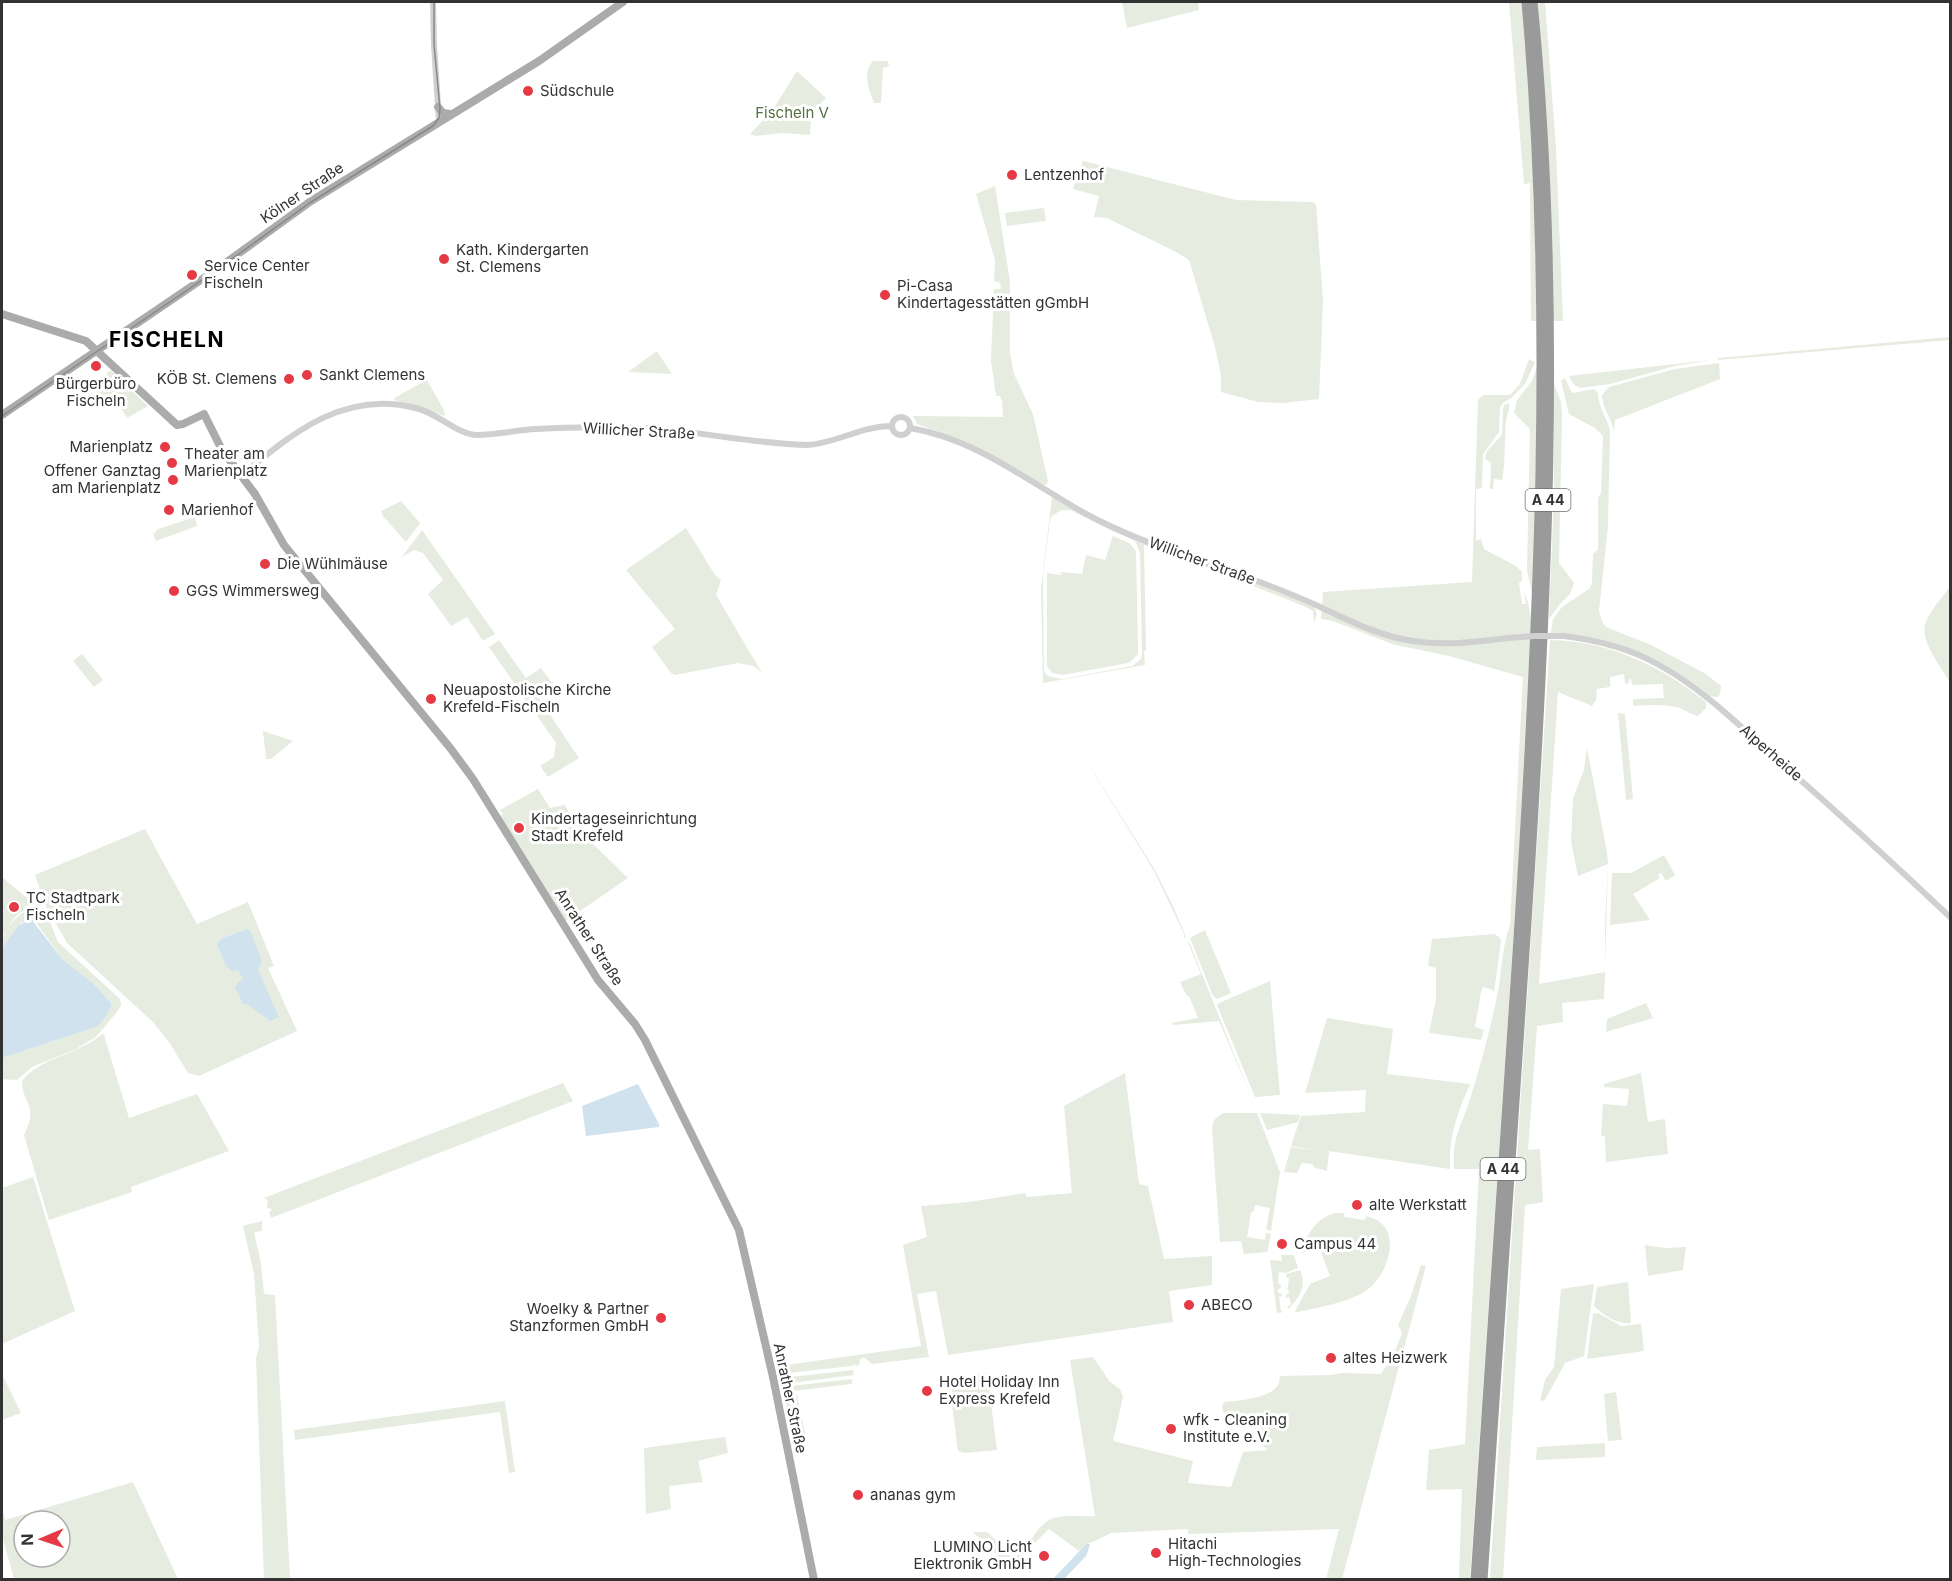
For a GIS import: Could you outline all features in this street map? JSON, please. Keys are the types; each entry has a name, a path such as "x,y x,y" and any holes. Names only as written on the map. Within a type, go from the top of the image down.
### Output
{"highway":[{"name":"A 44","path":"1475,1580 1527,790 1540,535 1543,396 1541,256 1536,128 1526,2"},
{"name":"A 44","path":"1483,1580 1533,830 1548,526 1550,397 1548,244 1543,127 1533,2"}],"main road":[{"name":"Kölner Straße","path":"2,415 220,267 310,201 539,61 623,2"},
{"path":"438,107 443,113 451,114"},
{"path":"2,314 82,339 97,350"},
{"name":"Anrather Straße","path":"97,350 180,425 204,414 222,450 255,494 292,554 460,761 598,980 635,1024 645,1040 739,1230 773,1377 814,1580"}],"street":[{"path":"434,2 439,121"},
{"name":"Willicher Straße","path":"241,476 286,440 317,421 350,407 390,403 422,410 474,435 536,429 621,427 808,445 864,429 892,426"},
{"path":"901,417 908,420 910,428 907,434 901,436 893,432 892,426 895,420 901,417"},
{"name":"Willicher Straße","path":"910,428 939,434 980,451 1087,514 1121,530 1285,591 1371,630 1398,638 1436,644 1466,644 1508,638 1564,636"},
{"name":"Alperheide","path":"1564,636 1623,649 1660,665 1686,682 1860,832 1950,917"}],"green space":[{"path":"1122,2 1198,2 1199,10 1127,28"},
{"path":"1509,2 1545,2 1556,148 1563,321 1531,321 1530,183 1524,184"},
{"path":"873,61 888,61 889,66 883,68 881,103 874,103 867,82 868,71"},
{"name":"Fischeln V","path":"797,71 826,98 811,114 810,135 782,133 755,136 750,134 772,111"},
{"path":"1083,161 1236,200 1316,204 1323,300 1319,399 1283,403 1258,402 1221,392 1221,375 1215,347 1189,260 1107,218 1094,217 1099,196 1073,189"},
{"path":"995,186 1010,282 1010,354 1014,374 1033,414 1048,481 1044,485 940,432 917,424 913,416 1003,417 1002,401 1000,396 996,396 991,360 994,289 1001,289 1000,283 994,281 995,260 976,194"},
{"path":"1044,208 1046,221 1007,226 1005,213"},
{"path":"1950,337 1950,340 1718,360 1718,358"},
{"path":"657,351 672,374 628,372"},
{"path":"1529,359 1535,362 1525,384 1500,408 1499,432 1483,454 1482,488 1476,489 1476,541 1481,539 1484,549 1516,566 1522,572 1522,581 1519,583 1522,604 1526,604 1524,592 1531,620 1518,871 1470,1579 1459,1579 1462,1489 1426,1490 1429,1450 1465,1444 1479,1169 1454,1169 1454,1148 1487,1038 1510,925 1523,677 1449,656 1392,644 1333,621 1321,619 1323,592 1472,582 1478,400 1483,395 1510,395 1520,384"},
{"path":"1711,360 1675,366 1610,384 1580,388 1573,384 1569,376"},
{"path":"1719,363 1720,379 1615,420 1614,432 1602,400 1602,395 1609,387 1675,369"},
{"path":"1538,364 1533,598 1527,570 1530,429 1514,413 1517,400 1532,381"},
{"path":"110,370 148,406 127,418 114,397 103,402 95,388"},
{"path":"1565,378 1572,393 1594,389 1598,393 1610,432 1608,526 1599,611 1602,622 1606,627 1651,645 1706,674 1721,686 1718,697 1707,696 1636,651 1551,633 1553,619 1562,607 1589,589 1592,584 1593,554 1598,550 1598,498 1601,493 1603,436 1595,428 1569,414 1561,381"},
{"path":"427,380 444,410 445,416 394,400"},
{"path":"1554,384 1561,402 1562,415 1559,563 1574,583 1570,594 1549,619 1554,495"},
{"path":"1509,403 1502,480 1494,479 1493,489 1490,489 1491,463 1485,459 1487,451 1502,435 1503,409 1504,405"},
{"path":"1052,497 1086,516 1314,606 1317,614 1314,622 1313,611 1306,607 1235,577 1144,545 1145,665 1043,683 1041,589","holes":["1061,510 1070,510 1135,541 1140,553 1142,653 1141,659 1132,666 1062,679 1048,676 1044,672 1043,576 1050,520"]},
{"path":"401,501 420,523 406,542 381,511"},
{"path":"195,517 197,526 156,541 153,534 158,529"},
{"path":"686,528 715,575 721,580 716,595 762,673 754,666 738,663 675,675 671,673 652,647 675,629 626,570"},
{"path":"422,530 495,634 483,641 467,617 451,626 428,594 443,580 423,553 414,550 402,557"},
{"path":"1113,536 1129,543 1136,551 1138,654 1130,662 1123,664 1062,675 1052,673 1047,666 1047,573 1082,574 1086,555 1105,560"},
{"path":"1950,586 1950,683 1928,645 1924,629 1931,612"},
{"path":"499,640 526,678 541,668 554,686 538,697 579,758 548,777 540,766 554,757 556,743 489,647"},
{"path":"1550,640 1593,645 1633,658 1689,689 1706,702 1706,708 1698,716 1673,707 1633,706 1633,699 1664,698 1663,684 1632,685 1629,679 1629,683 1625,684 1624,674 1610,677 1610,687 1597,689 1596,700 1592,706 1558,692 1539,984 1605,972 1604,999 1562,1003 1563,1022 1537,1026 1528,1150 1540,1149 1543,1202 1525,1205 1503,1579 1490,1579"},
{"path":"82,654 103,680 94,687 73,661"},
{"path":"1618,713 1625,714 1633,799 1626,800"},
{"path":"263,731 293,741 271,759 266,759"},
{"path":"1074,741 1155,870 1186,937 1184,938 1154,871"},
{"path":"1587,748 1608,864 1578,876 1571,841 1573,798 1584,770"},
{"path":"538,789 550,808 565,805 583,843 589,840 628,878 564,922 499,817 503,814 500,810"},
{"path":"145,829 197,924 248,902 274,966 268,968 297,1031 199,1076 188,1073 169,1042 153,1022 67,943 46,906 35,875"},
{"path":"1664,855 1675,875 1666,881 1661,873 1658,875 1660,878 1633,894 1650,920 1610,925 1612,873 1631,873"},
{"path":"1608,864 1605,969 1605,925"},
{"name":"TC Stadtpark Fischeln","path":"2,877 33,903 14,918 2,937"},
{"path":"37,905 48,917 58,942 120,999 121,1005 96,1037 76,1049 32,1067 17,1080 2,1079 2,1058 68,1036 111,1003 94,984 62,959 35,921 21,923 2,948 8,927 24,912"},
{"path":"1205,930 1231,993 1217,999 1213,996 1190,938"},
{"path":"1495,934 1501,941 1494,992 1483,987 1475,1027 1484,1030 1481,1040 1429,1033 1436,999 1436,968 1428,966 1432,939"},
{"path":"1187,940 1190,944 1251,1096 1219,1021 1173,1025 1172,1023 1198,1018 1180,982 1201,974"},
{"path":"1270,981 1280,1095 1255,1097 1217,1005"},
{"path":"1646,1003 1653,1018 1606,1032 1607,1019"},
{"path":"1327,1018 1393,1029 1387,1074 1470,1084 1455,1125 1450,1169 1329,1151 1327,1171 1313,1167 1313,1164 1302,1163 1297,1173 1284,1172 1291,1147 1321,1151 1291,1146 1301,1116 1365,1112 1366,1090 1305,1093"},
{"path":"102,1034 129,1118 197,1094 229,1151 131,1187 132,1192 49,1220 24,1135 30,1111 22,1081 39,1066 82,1047"},
{"path":"1125,1073 1139,1184 1148,1186 1164,1259 1212,1256 1212,1285 1169,1291 1173,1322 948,1355 936,1291 917,1294 929,1357 872,1364 864,1357 855,1367 857,1364 780,1374 779,1366 921,1346 903,1245 927,1237 921,1206 969,1202 1025,1193 1027,1197 1072,1193 1064,1106"},
{"path":"1641,1073 1648,1122 1665,1119 1668,1154 1606,1162 1605,1136 1601,1136 1603,1104 1627,1106 1629,1089 1604,1087 1604,1084"},
{"path":"563,1083 573,1101 271,1218 269,1212 272,1209 267,1208 268,1201 264,1198"},
{"path":"1224,1113 1257,1113 1280,1172 1271,1231 1266,1229 1270,1208 1255,1205 1254,1211 1251,1212 1247,1237 1265,1240 1266,1233 1271,1234 1267,1252 1244,1254 1241,1241 1220,1242 1212,1130 1215,1119"},
{"path":"1260,1113 1300,1115 1298,1122 1267,1130"},
{"path":"33,1177 75,1311 2,1344 2,1188"},
{"path":"1337,1213 1344,1213 1344,1217 1365,1220 1366,1216 1378,1221 1386,1229 1390,1240 1386,1263 1373,1285 1357,1296 1296,1312 1310,1284 1330,1276 1319,1247 1301,1253 1303,1246 1309,1233 1318,1222"},
{"path":"262,1221 262,1231 254,1232 261,1263 264,1294 275,1295 290,1579 264,1579 256,1358 259,1347 254,1274 243,1226"},
{"path":"1645,1245 1665,1248 1686,1247 1683,1270 1648,1276"},
{"path":"1281,1255 1294,1255 1298,1268 1286,1273 1279,1272 1278,1284 1281,1288 1278,1289 1278,1293 1282,1296 1279,1297 1281,1311 1284,1312 1277,1313 1270,1260 1282,1261"},
{"path":"1421,1265 1426,1266 1342,1579 1326,1579 1339,1529 1188,1534 1188,1529 1111,1533 1087,1543 1079,1551 1049,1529 1010,1567 973,1532 987,1532 1009,1552 1010,1559 1022,1552 1040,1528 1051,1519 1067,1516 1095,1516 1070,1360 1093,1357 1110,1382 1120,1389 1123,1397 1113,1441 1193,1461 1188,1483 1231,1487 1243,1452 1268,1450 1256,1432 1255,1424 1248,1422 1241,1415 1226,1420 1222,1407 1224,1402 1254,1398 1269,1393 1278,1385 1280,1376 1381,1374 1394,1354 1402,1333 1398,1325"},
{"path":"1300,1270 1303,1281 1301,1291 1289,1309 1287,1306 1291,1305 1286,1294 1289,1294 1288,1289 1285,1288 1288,1288 1289,1278 1286,1274"},
{"path":"1628,1282 1631,1323 1611,1319 1594,1306 1597,1287"},
{"path":"1594,1284 1584,1356 1565,1363 1545,1400 1540,1401 1545,1380 1554,1367 1561,1289"},
{"path":"1598,1313 1621,1326 1641,1324 1644,1351 1587,1359 1593,1314"},
{"path":"853,1370 854,1375 783,1384 781,1378"},
{"path":"987,1373 997,1450 965,1453 958,1451 951,1380 959,1376"},
{"path":"2,1374 21,1413 2,1420"},
{"path":"852,1379 852,1384 784,1392 783,1387"},
{"path":"1616,1392 1622,1440 1608,1441 1604,1394"},
{"path":"797,1395 807,1441 794,1444 785,1397"},
{"path":"505,1401 515,1472 509,1473 500,1412 295,1440 294,1430"},
{"path":"725,1437 728,1453 698,1461 703,1482 669,1486 671,1509 646,1514 644,1448"},
{"path":"1605,1443 1605,1457 1536,1460 1537,1447"},
{"path":"133,1482 178,1579 14,1579 2,1535 2,1507 5,1520 12,1518 12,1569 72,1569 72,1509 42,1509"}],"water":[{"path":"32,920 62,959 94,984 111,1003 111,1007 98,1026 2,1058 2,948 19,925"},
{"path":"247,929 251,932 262,962 258,970 279,1017 270,1021 247,1004 243,1004 235,987 243,979 238,970 232,971 226,966 217,944 221,939"},
{"path":"638,1084 659,1127 586,1136 582,1106"},
{"path":"1087,1543 1090,1545 1086,1556 1064,1579 1053,1579"}],"tram line":[{"path":"2,416 211,274 311,202 433,126 439,118 440,109 434,44 434,2"}],"place":[{"name":"Südschule","path":"528,91"},
{"name":"Lentzenhof","path":"1012,175"},
{"name":"Kath. Kindergarten St. Clemens","path":"444,259"},
{"name":"Service Center Fischeln","path":"192,275"},
{"name":"Pi-Casa Kindertagesstätten gGmbH","path":"885,295"},
{"name":"Bürgerbüro Fischeln","path":"96,366"},
{"name":"Sankt Clemens","path":"307,375"},
{"name":"KÖB St. Clemens","path":"289,379"},
{"name":"Marienplatz","path":"165,447"},
{"name":"Theater am Marienplatz","path":"172,463"},
{"name":"Offener Ganztag am Marienplatz","path":"173,480"},
{"name":"Marienhof","path":"169,510"},
{"name":"Die Wühlmäuse","path":"265,564"},
{"name":"GGS Wimmersweg","path":"174,591"},
{"name":"Neuapostolische Kirche Krefeld-Fischeln","path":"431,699"},
{"name":"Kindertageseinrichtung Stadt Krefeld","path":"519,828"},
{"name":"TC Stadtpark Fischeln","path":"14,907"},
{"name":"alte Werkstatt","path":"1357,1205"},
{"name":"Campus 44","path":"1282,1244"},
{"name":"ABECO","path":"1189,1305"},
{"name":"Woelky & Partner Stanzformen GmbH","path":"661,1318"},
{"name":"altes Heizwerk","path":"1331,1358"},
{"name":"Hotel Holiday Inn Express Krefeld","path":"927,1391"},
{"name":"wfk - Cleaning Institute e.V.","path":"1171,1429"},
{"name":"ananas gym","path":"858,1495"},
{"name":"Hitachi High-Technologies","path":"1156,1553"},
{"name":"LUMINO Licht Elektronik GmbH","path":"1044,1556"}],"district":[{"name":"FISCHELN","path":"167,340"}]}
